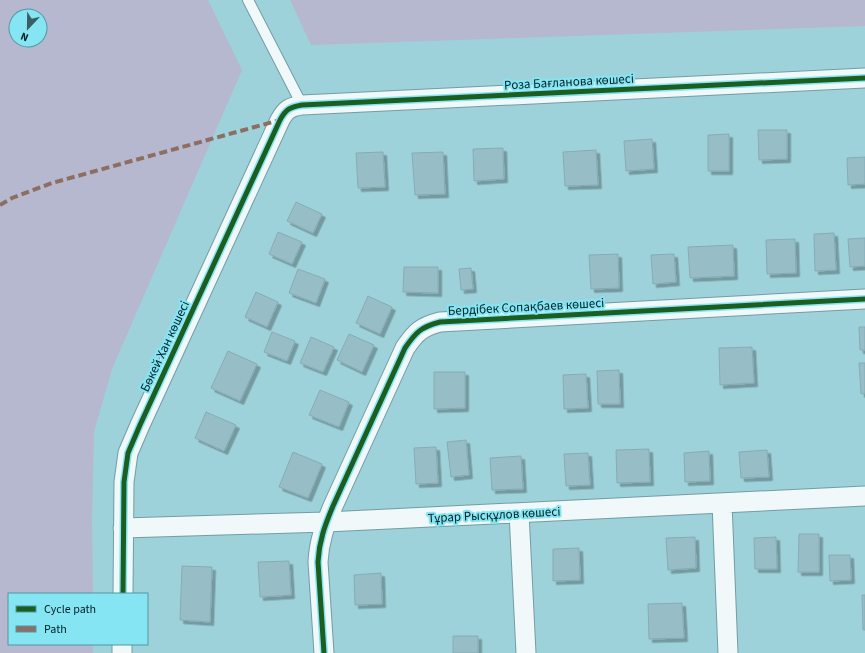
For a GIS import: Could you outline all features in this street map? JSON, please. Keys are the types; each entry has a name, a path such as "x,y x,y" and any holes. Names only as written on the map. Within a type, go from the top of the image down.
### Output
{"street":[{"name":"Роза Бағланова көшесі","path":"280,120 288,109 294,106 302,105 865,78"},
{"name":"Бөкей Хан көшесі","path":"123,593 125,477 128,453 280,120"},
{"name":"Бердібек Сопақбаев көшесі","path":"324,653 318,562 321,536 405,348 412,337 427,326 440,322 865,299"},
{"name":"Тұрар Рысқұлов көшесі","path":"124,528 326,522 865,496"},
{"path":"722,503 728,653"},
{"path":"519,513 526,653"}],"lane":[{"path":"248,0 302,105"}],"shaded area":[{"path":"0,0 208,0 242,70 112,369 94,432 92,520 93,593 8,593 8,645 93,645 93,653 0,653"},
{"path":"290,0 865,0 865,26 311,45"}],"building":[{"path":"758,130 787,130 787,159 759,160"},
{"path":"729,134 729,171 708,171 708,135"},
{"path":"652,139 654,169 626,171 624,141"},
{"path":"503,148 504,179 474,181 473,149"},
{"path":"596,150 598,185 565,186 563,152"},
{"path":"383,152 385,187 358,188 356,153"},
{"path":"443,152 445,194 415,195 412,153"},
{"path":"865,157 865,184 848,185 847,158"},
{"path":"296,202 322,214 313,233 287,221"},
{"path":"278,232 302,242 292,264 269,254"},
{"path":"834,233 836,270 815,271 814,234"},
{"path":"865,238 865,266 850,267 848,239"},
{"path":"795,239 796,273 767,274 766,240"},
{"path":"733,245 734,276 690,278 688,247"},
{"path":"618,254 619,288 591,289 589,255"},
{"path":"674,254 676,282 653,284 651,255"},
{"path":"404,267 438,267 438,293 403,292"},
{"path":"471,268 473,289 461,290 459,269"},
{"path":"298,269 325,279 316,303 289,293"},
{"path":"256,292 278,302 267,327 245,317"},
{"path":"368,296 392,307 380,334 356,323"},
{"path":"859,327 865,327 865,350 860,350"},
{"path":"272,332 295,341 287,361 264,352"},
{"path":"349,334 374,345 362,372 337,360"},
{"path":"311,337 334,347 323,372 300,363"},
{"path":"752,347 754,383 720,385 719,348"},
{"path":"228,351 257,364 240,401 211,388"},
{"path":"859,363 865,363 865,393 861,394"},
{"path":"619,370 620,404 598,404 597,371"},
{"path":"434,372 465,372 465,408 434,409"},
{"path":"586,374 588,408 564,409 563,375"},
{"path":"320,390 349,402 339,427 309,415"},
{"path":"206,412 236,425 224,451 195,438"},
{"path":"466,440 469,475 451,477 447,442"},
{"path":"436,447 438,483 416,484 414,448"},
{"path":"649,449 650,482 617,483 616,450"},
{"path":"767,450 769,477 741,478 739,452"},
{"path":"709,451 710,481 685,482 684,453"},
{"path":"293,452 322,464 308,498 279,487"},
{"path":"588,453 590,485 566,486 564,454"},
{"path":"521,456 523,489 492,490 490,458"},
{"path":"799,534 819,534 819,572 798,572"},
{"path":"695,537 696,568 668,570 666,538"},
{"path":"776,537 777,569 755,569 754,538"},
{"path":"579,548 580,580 553,581 553,549"},
{"path":"829,555 850,555 851,580 830,581"},
{"path":"289,561 291,595 260,597 258,562"},
{"path":"182,566 212,567 210,622 180,620"},
{"path":"381,573 382,604 355,605 354,575"},
{"path":"862,595 865,595 865,630 863,630"},
{"path":"682,603 684,638 649,639 648,604"},
{"path":"453,636 478,636 478,653 453,653"}],"marked path":[{"path":"0,205 12,198 52,183 280,120"}],"cycle path":[{"path":"123,593 124,482 128,453 280,120 284,113 289,109 302,105 865,78"},
{"path":"324,653 318,562 323,533 333,506 405,348 412,338 423,328 440,322 865,299"}]}
